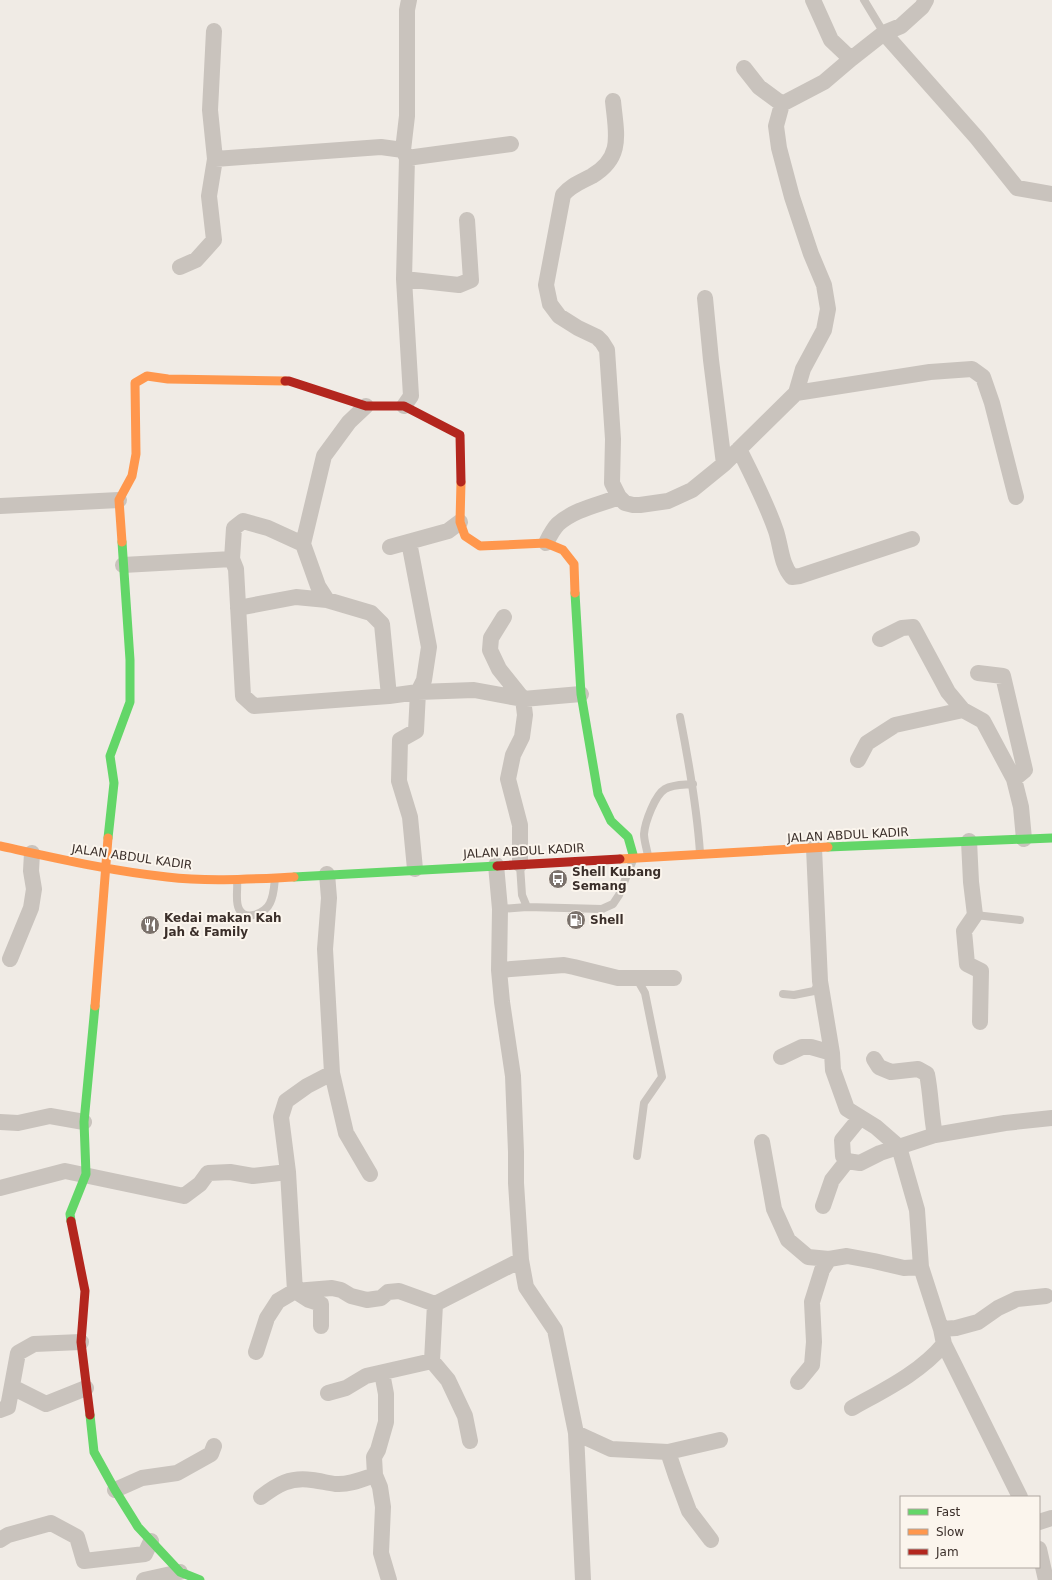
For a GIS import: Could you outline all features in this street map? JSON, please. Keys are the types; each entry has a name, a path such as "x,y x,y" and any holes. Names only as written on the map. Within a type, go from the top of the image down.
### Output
{"street":[{"path":"404,406 411,396 404,279 407,10 409,0"},
{"path":"613,101 616,145 614,154 607,164 599,171 572,186 563,195 546,285 550,304 554,311 578,328 597,337 607,350 613,439 612,483 619,498 625,503 640,505 668,501 692,490 724,464 796,393 803,369 824,330 828,309 824,285 811,254 792,197 779,148 776,126 782,104 824,82 884,33 901,26 922,6 926,0"},
{"path":"814,1 831,40 851,59"},
{"path":"180,267 196,260 214,240 209,196 215,159 210,110 214,31"},
{"path":"884,33 977,138 1016,188 1052,194"},
{"path":"744,68 759,87 782,104"},
{"path":"215,159 381,147 405,154 511,144"},
{"path":"404,279 460,286 471,280 467,220"},
{"path":"705,298 724,464"},
{"path":"796,393 930,372 972,369 983,376 992,403 1016,497"},
{"path":"200,1580 180,1572 148,1547 138,1527 114,1490 94,1452 81,1342 85,1291 70,1214 86,1174 84,1122 97,987 105,868 114,783 110,756 130,702 130,660 119,500 132,476 136,454 135,383 147,376 168,379 289,381 366,406 404,406 460,435 462,456 460,522 465,536 480,546 546,543 563,550 574,564 581,694 598,794 611,821 628,837 634,858"},
{"path":"327,600 318,586 303,544 324,456 349,422 366,406"},
{"path":"739,448 760,490 776,532 786,571 792,577 800,576 912,539"},
{"path":"546,543 557,525 569,517 582,510 619,498"},
{"path":"0,506 119,500"},
{"path":"303,544 268,528 243,521 234,528 232,559 236,569 243,696 254,706 389,696 418,692 474,690 523,699 581,694"},
{"path":"390,547 448,531 460,522"},
{"path":"410,542 429,647 424,680 418,692 416,731 400,740 399,781 410,817 415,869"},
{"path":"123,565 232,559"},
{"path":"238,608 296,597 327,600 371,613 382,624 389,696"},
{"path":"504,617 491,638 490,650 499,669 523,699 525,715 522,737 513,755 508,779 520,825 520,864"},
{"path":"880,639 902,628 913,627 948,692 963,710 983,721 1014,779 1021,807 1024,839"},
{"path":"978,673 1003,676 1025,770 1014,779"},
{"path":"858,760 867,743 895,725 963,710"},
{"name":"JALAN ABDUL KADIR","path":"0,846 105,868 168,877 237,880 814,848 1052,838"},
{"path":"969,841 971,882 975,915 964,931 967,964 981,970 980,1022"},
{"path":"814,848 820,981 832,1053 833,1070 847,1109 876,1127 899,1147 917,1210 920,1267 942,1337 1020,1496"},
{"path":"10,959 31,908 34,889 31,871 32,853"},
{"path":"496,865 500,908 499,970 502,1002 513,1076 520,1260 526,1287 555,1330 576,1433 583,1580"},
{"path":"327,874 329,898 325,949 332,1073 346,1133 370,1174"},
{"path":"499,970 564,965 574,966 618,978 674,978"},
{"path":"781,1057 802,1047 811,1047 832,1053"},
{"path":"874,1059 880,1067 891,1072 918,1069 927,1074 931,1092 935,1135"},
{"path":"295,1291 288,1172 281,1116 286,1101 307,1086 332,1073"},
{"path":"0,1122 18,1123 50,1116 84,1122"},
{"path":"860,1118 842,1140 843,1156 847,1161 860,1163 880,1153 935,1135 1005,1123 1052,1118"},
{"path":"762,1142 774,1209 788,1240 808,1257 829,1259 847,1256 904,1268 920,1267"},
{"path":"823,1206 832,1180 847,1161"},
{"path":"0,1188 65,1170 160,1192 184,1196 200,1184 208,1173 230,1172 253,1176 288,1172"},
{"path":"798,1382 812,1365 814,1342 812,1302 822,1270 829,1259"},
{"path":"256,1352 267,1318 278,1301 295,1291 332,1288 341,1290 351,1296 367,1300 381,1298 388,1292 399,1292 435,1304 520,1260"},
{"path":"295,1291 309,1300 321,1304 321,1326"},
{"path":"852,1408 916,1370 933,1357 942,1337 956,1328 978,1322 998,1308 1017,1299 1046,1296"},
{"path":"435,1304 432,1361 448,1380 462,1409 465,1416 470,1441"},
{"path":"0,1410 8,1407 18,1353 34,1344 81,1342"},
{"path":"328,1393 346,1388 366,1376 432,1361"},
{"path":"382,1373 387,1406 386,1422 378,1450 374,1457 375,1475 380,1487 384,1507 381,1553 389,1580"},
{"path":"12,1387 46,1404 86,1388"},
{"path":"576,1433 611,1449 668,1452 720,1440"},
{"path":"114,1490 142,1478 177,1472 211,1454 214,1446"},
{"path":"668,1452 690,1510 711,1540"},
{"path":"261,1497 277,1484 294,1479 310,1479 336,1484 353,1482 375,1475"},
{"path":"1040,1522 1052,1518"},
{"path":"0,1540 8,1535 51,1524 77,1537 84,1561 148,1547"},
{"path":"136,1580 148,1547"},
{"path":"1040,1553 1046,1580"},
{"path":"144,1580 180,1572"}],"lane":[{"path":"864,0 884,33"},
{"path":"680,718 693,784 700,854"},
{"path":"648,857 644,833 651,809 659,795 664,790 673,786 693,784"},
{"path":"500,908 527,907 602,909 613,904 619,895 634,858"},
{"path":"520,864 522,895 527,907"},
{"path":"237,880 237,904 240,911 246,915 254,915 269,905 273,894 275,877"},
{"path":"975,915 1020,920"},
{"path":"637,979 645,993 662,1077 644,1103 637,1156"},
{"path":"783,994 794,995 814,991 820,981"}],"traffic: fast":[{"path":"108,838 114,783 110,756 130,702 130,660 122,542"},
{"path":"575,593 581,694 598,794 611,821 628,837 634,858"},
{"path":"828,847 1052,838"},
{"path":"294,877 497,866"},
{"path":"71,1221 70,1214 86,1174 84,1122 95,1006"},
{"path":"90,1415 94,1452 138,1527 180,1572 200,1580"}],"traffic: slow":[{"path":"122,542 119,500 132,476 136,454 135,383 147,376 168,379 285,381"},
{"path":"461,482 460,522 465,536 480,546 546,543 563,550 574,564 575,593"},
{"path":"95,1006 108,838"},
{"path":"0,846 104,868 183,879 215,880 294,877"},
{"path":"620,859 828,847"}],"traffic: jam":[{"path":"285,381 366,406 404,406 460,435 461,482"},
{"path":"497,866 620,859"},
{"path":"71,1221 85,1291 81,1342 90,1415"}],"place":[{"name":"Shell Kubang Semang","path":"558,879"},
{"name":"Shell","path":"576,920"},
{"name":"Kedai makan Kah Jah & Family","path":"150,925"}]}
